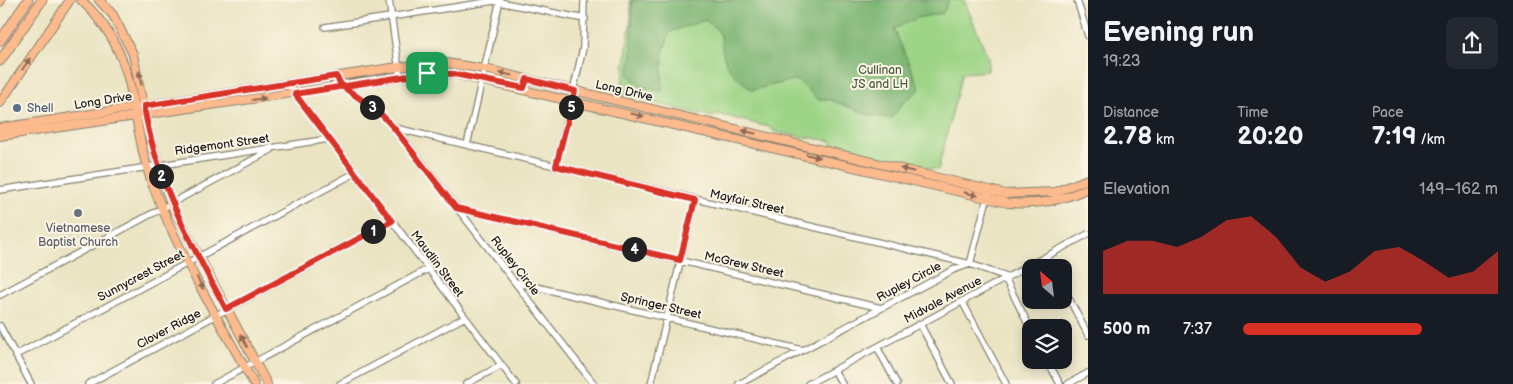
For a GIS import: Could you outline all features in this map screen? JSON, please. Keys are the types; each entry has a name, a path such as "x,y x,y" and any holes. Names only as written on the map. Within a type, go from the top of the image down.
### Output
{"highway":[{"path":"0,41 28,0"},
{"path":"0,61 42,0"}],"main road":[{"path":"0,103 70,0"},
{"path":"81,0 102,20 114,41 127,70 147,167 162,209 188,262 254,384"},
{"path":"99,0 113,15 126,38 138,68 157,164 171,204 267,384"},
{"path":"114,41 126,38"},
{"name":"Long Drive","path":"1,127 398,67 446,63 485,68 621,102 837,152 887,165 935,182"},
{"name":"Long Drive","path":"0,136 295,94 427,73 454,74 524,88 885,174 935,182 988,194 1018,203 1047,202 1070,197 1088,188"},
{"path":"524,88 527,79"},
{"path":"242,91 243,101"},
{"path":"193,98 194,108"},
{"path":"619,111 621,102"},
{"path":"670,122 673,114"},
{"path":"86,115 87,124"},
{"path":"28,123 30,133"},
{"path":"728,136 730,127"},
{"path":"780,148 782,140"},
{"path":"836,162 837,152"},
{"path":"885,174 887,165"},
{"name":"Long Drive","path":"988,194 1045,194 1066,189 1088,178"},
{"path":"1045,194 1047,202"}],"street":[{"path":"389,0 400,77"},
{"path":"556,166 573,100 583,48 584,0"},
{"path":"1077,0 1088,36"},
{"path":"467,146 500,1"},
{"path":"325,26 500,1 585,19"},
{"name":"Rupley Circle","path":"336,76 342,86 379,112 394,128 594,384"},
{"name":"Maudlin Street","path":"288,84 516,384"},
{"name":"Mayfair Street","path":"394,128 970,264 1006,278"},
{"name":"Ridgemont Street","path":"0,190 329,138"},
{"path":"0,295 276,147"},
{"name":"Sunnycrest Street","path":"16,355 355,173"},
{"path":"970,264 988,194"},
{"path":"651,384 695,200"},
{"name":"McGrew Street","path":"456,208 881,308"},
{"name":"Clover Ridge","path":"88,384 392,221"},
{"name":"Midvale Avenue","path":"808,384 1088,234"},
{"name":"Rupley Circle","path":"739,384 953,270 970,264"},
{"path":"214,384 428,269"},
{"path":"1006,278 1026,319"},
{"name":"Springer Street","path":"515,282 802,350"},
{"path":"962,301 1006,384"},
{"path":"1072,304 1088,335"},
{"path":"340,384 465,317"},
{"path":"920,324 952,384"},
{"path":"0,326 31,384"},
{"path":"877,347 897,384"},
{"path":"466,384 502,365"},
{"path":"1052,369 1060,384"},
{"path":"834,370 842,384"},
{"path":"1068,384 1088,373"}],"green space":[{"name":"Cullinan JS and LH","path":"630,0 964,0 988,57 988,71 962,73 938,170 835,147 831,141 775,132 769,127 718,114 713,117 621,95 631,17"},
{"path":"632,0 949,0 943,13 917,18 894,29 920,89 902,104 891,119 866,114 831,100 817,99 800,82 794,80 752,90 728,67 719,32 705,20 670,32 663,53 662,91 641,87 628,75 632,52"}],"place":[{"name":"Shell","path":"17,108"},
{"name":"Vietnamese Baptist Church","path":"78,213"}],"route":[{"path":"427,73 342,86 295,94 392,221 226,309 171,204 148,132 144,106 336,76 342,86 379,112 394,128 456,208 680,260 695,200 556,166 575,91 527,79 524,88 454,74 427,73"}]}
